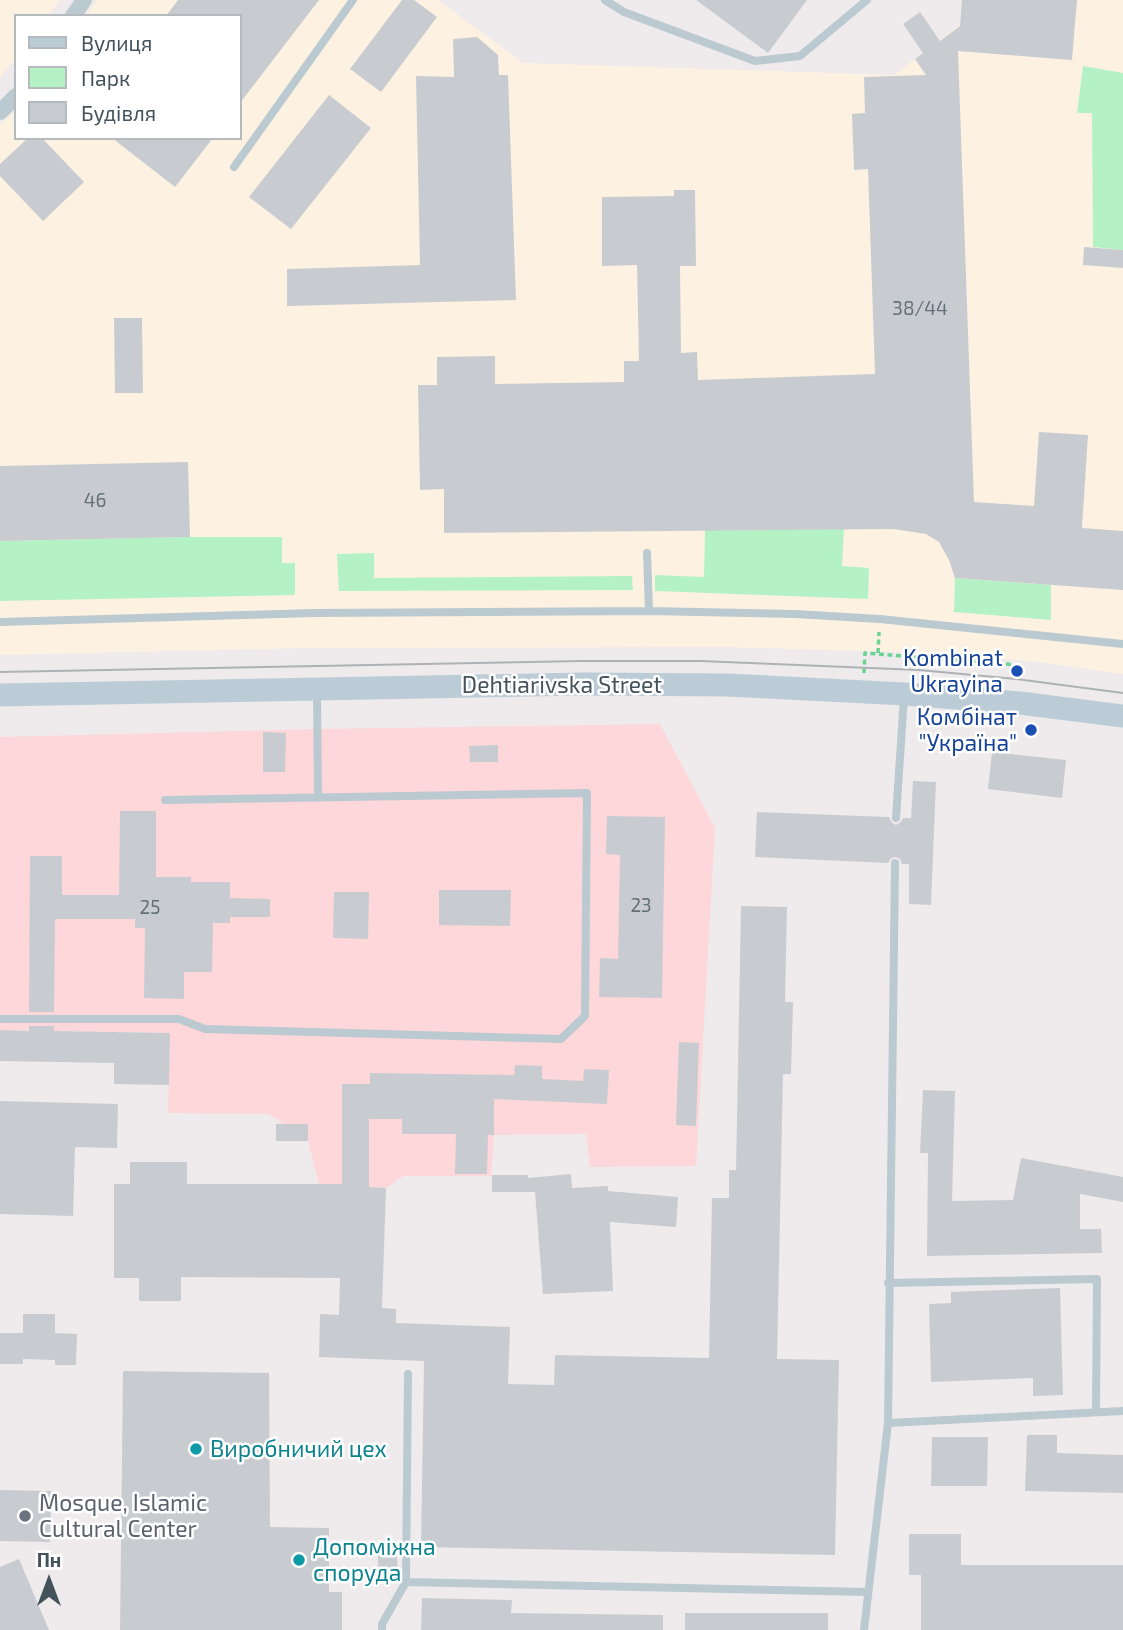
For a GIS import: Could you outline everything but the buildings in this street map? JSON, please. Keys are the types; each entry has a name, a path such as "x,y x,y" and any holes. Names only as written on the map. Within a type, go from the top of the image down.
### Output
{"main road":[{"name":"Dehtiarivska Street","path":"0,695 317,688 727,685 1020,703 1123,716"}],"street":[{"path":"0,112 14,98"}],"lane":[{"path":"234,167 353,0"},
{"path":"605,0 624,12 755,61 800,56 867,0"},
{"path":"648,553 649,611"},
{"path":"0,622 314,613 649,611 880,619 1123,644"},
{"path":"317,688 318,798"},
{"path":"896,818 905,694"},
{"path":"0,1019 179,1019 205,1029 561,1039 585,1016 587,793 165,800"},
{"path":"864,1630 888,1423 895,863"},
{"path":"888,1283 1097,1279 1096,1412"},
{"path":"382,1630 382,1624 406,1582 408,1374"},
{"path":"888,1423 1123,1411"},
{"path":"406,1582 867,1592"}],"path":[{"path":"878,653 880,619"},
{"path":"864,674 865,653 1017,665"}],"shaded area":[{"path":"0,0 60,0 50,14 14,14 14,60 0,77"},
{"path":"97,0 438,0 523,63 894,75 960,25 959,51 1071,60 1077,0 1123,0 1123,674 1038,662 931,653 727,647 303,648 0,655 0,125 14,112 14,140 242,140 242,14 86,14"},
{"path":"660,724 715,828 696,1166 590,1167 586,1134 494,1135 491,1176 403,1176 386,1188 319,1184 308,1141 269,1114 168,1113 170,1033 0,1030 0,737"}],"green space":[{"path":"1083,66 1123,73 1123,250 1093,247 1092,113 1077,113"},
{"path":"844,529 842,566 869,568 868,599 655,591 655,575 704,577 705,530"},
{"path":"282,537 282,563 295,563 295,595 0,601 0,541"},
{"path":"374,553 374,578 632,576 633,590 339,591 337,554"},
{"path":"955,578 1051,585 1051,620 954,612"}],"tram line":[{"path":"0,672 701,661 919,670 1123,693"}],"place":[{"name":"Kombinat Ukrayina","path":"1017,671"},
{"name":"Комбінат \"Україна\"","path":"1031,730"},
{"name":"Виробничий цех","path":"196,1449"},
{"name":"Mosque, Islamic Cultural Center","path":"25,1516"},
{"name":"Допоміжна споруда","path":"299,1560"}]}
